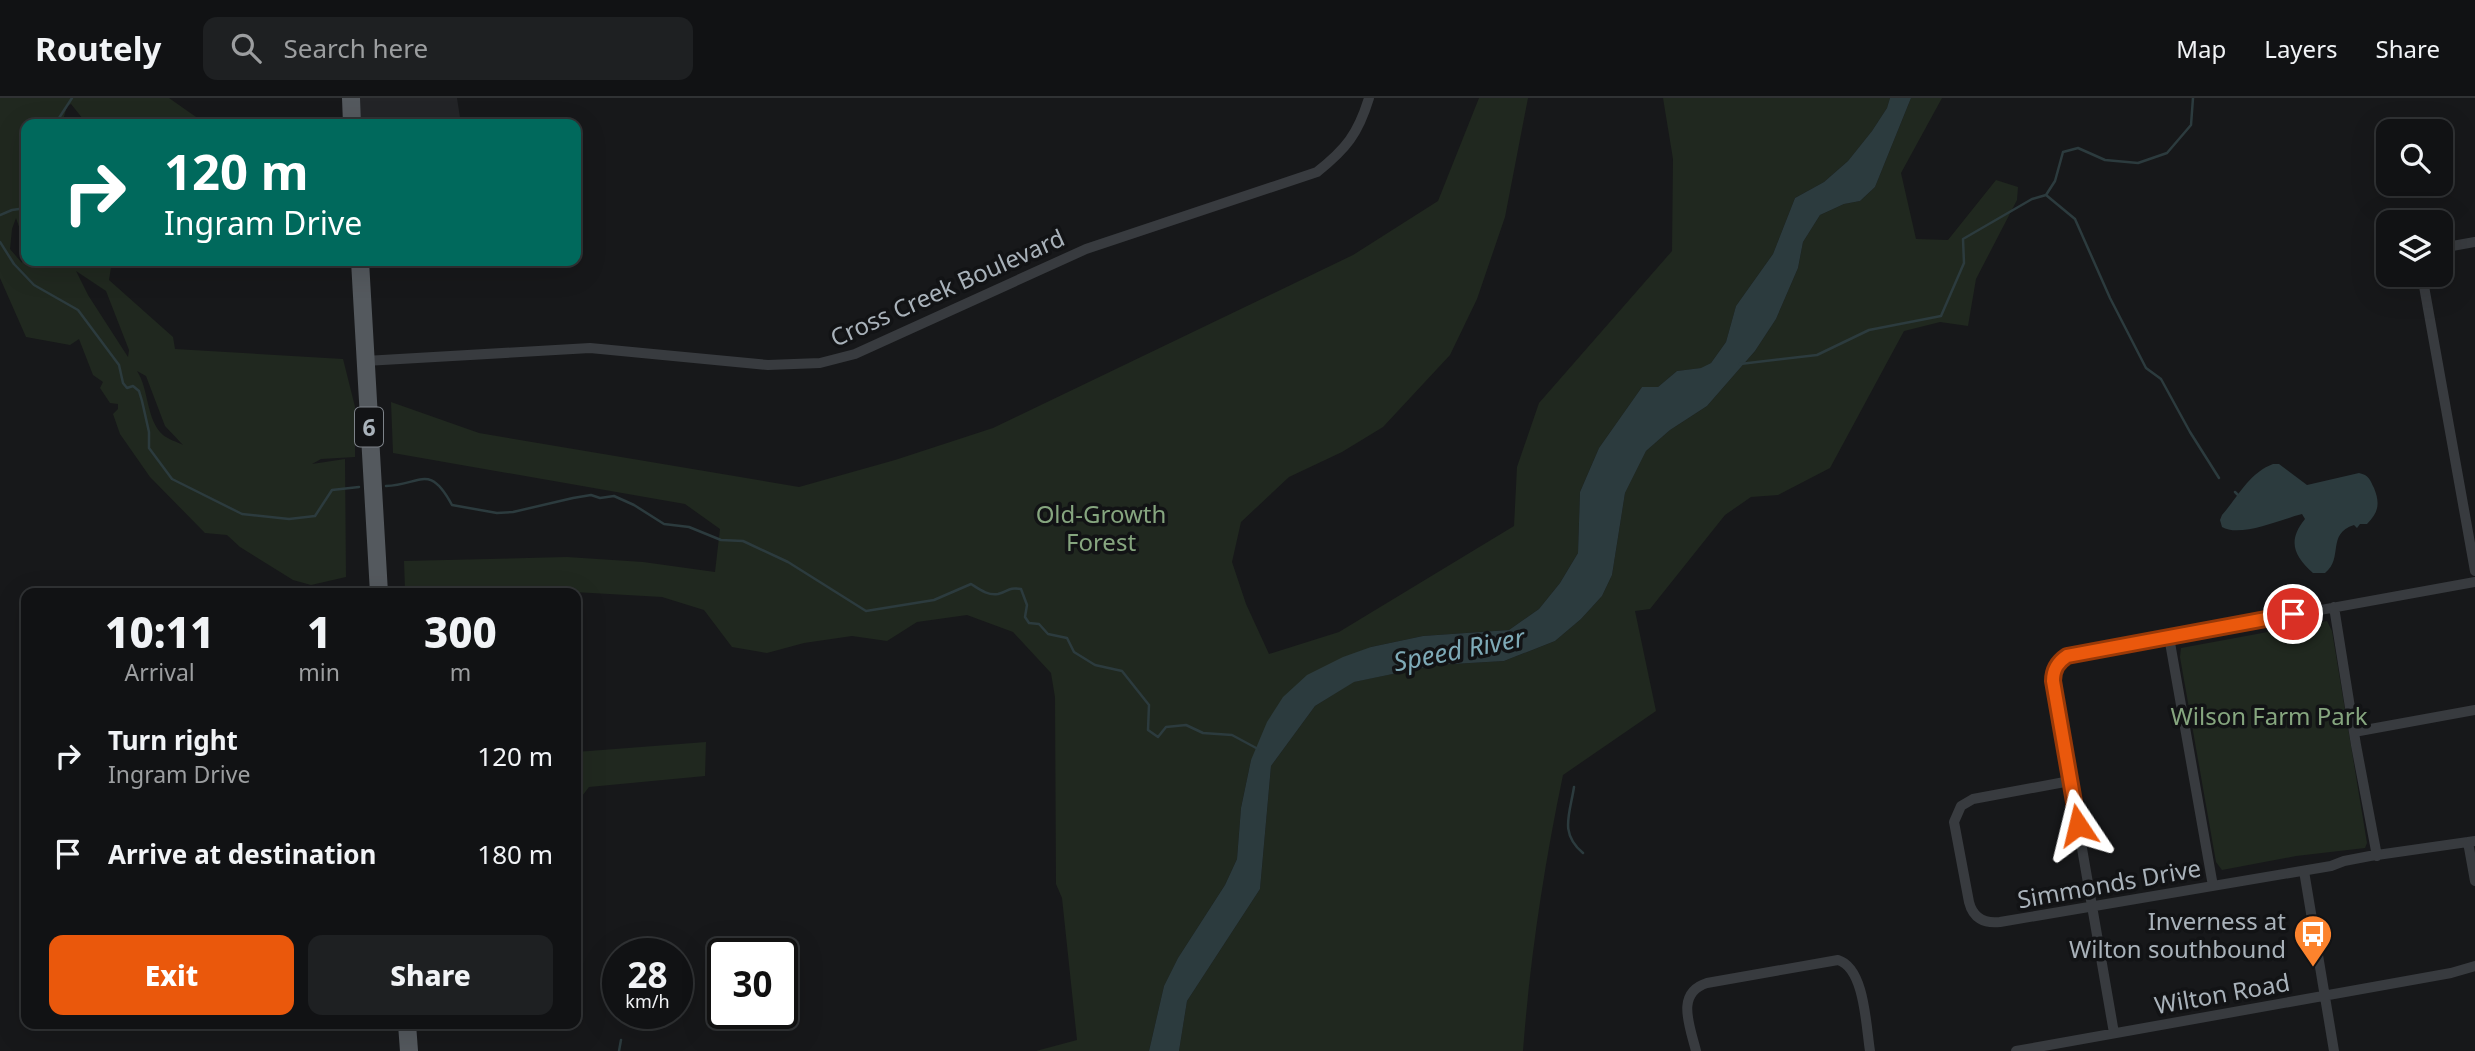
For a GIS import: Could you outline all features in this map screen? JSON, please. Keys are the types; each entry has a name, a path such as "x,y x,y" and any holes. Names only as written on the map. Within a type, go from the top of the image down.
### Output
{"main road":[{"path":"351,98 352,119"},
{"name":"6","path":"359,266 379,588"},
{"path":"408,1029 410,1051"}],"street":[{"name":"Cross Creek Boulevard","path":"365,361 590,348 768,365 820,363 855,354 1086,249 1317,172 1340,154 1356,131 1368,98"},
{"path":"2453,246 2475,242"},
{"path":"2424,287 2475,571"},
{"path":"2115,1033 2053,681 2057,666 2067,656 2475,582"},
{"path":"2334,607 2377,856"},
{"path":"2169,637 2213,886"},
{"path":"2354,732 2475,710"},
{"name":"Simmonds Drive","path":"2070,781 1973,799 1961,806 1956,813 1954,824 1969,905 1981,920 2000,923 2471,841"},
{"path":"2471,841 2475,881"},
{"path":"2304,871 2334,1051"},
{"path":"1696,1051 1686,1008 1688,996 1694,989 1707,983 1838,960 1849,964 1858,979 1870,1051"},
{"name":"Wilton Road","path":"2016,1051 2460,972 2475,966"}],"shaded area":[{"path":"358,98 457,98 460,119 360,119"}],"green space":[{"path":"0,98 169,98 199,119 83,119 71,104 67,106 63,119 21,119 21,232 16,218 10,249 21,262 21,266 111,266 109,280 173,337 175,349 343,359 355,407 355,457 321,459 312,464 345,459 346,577 311,585 293,580 240,547 227,535 205,533 150,477 120,434 113,414 118,409 118,404 110,403 100,388 103,382 93,375 79,339 70,345 26,337 0,278","holes":["76,271 106,291 129,350 128,357 88,295","137,371 146,376 165,426 183,445 157,429"]},
{"name":"Old-Growth Forest","path":"1479,98 1528,98 1505,217 1477,299 1450,355 1383,427 1342,452 1289,477 1241,522 1232,562 1246,604 1269,654 1339,632 1514,526 1517,467 1539,403 1672,251 1673,159 1663,98 1890,98 1887,108 1872,131 1848,161 1824,182 1795,198 1773,254 1736,306 1726,342 1711,363 1702,368 1677,371 1658,387 1642,387 1599,448 1580,492 1578,553 1560,583 1539,609 1509,630 1423,636 1371,647 1251,760 1241,808 1237,859 1225,885 1178,958 1164,986 1149,1051 1036,1051 1077,1040 1062,898 1056,884 1055,697 1051,673 1013,632 967,615 917,622 887,641 852,636 804,643 767,653 732,647 704,610 662,597 581,592 581,588 405,588 404,561 567,557 643,562 715,572 720,529 685,504 393,453 391,402 479,433 799,487 895,460 993,428 1353,255 1438,201"},
{"path":"1911,98 1942,98 1901,173 1916,239 1948,240 1996,180 2018,187 2017,200 1976,279 1968,326 1940,322 1904,331 1830,468 1778,495 1751,497 1725,515 1650,609 1635,611 1656,711 1563,775 1539,912 1523,1051 1179,1051 1187,1001 1260,889 1271,766 1315,706 1353,682 1436,665 1504,661 1555,641 1581,619 1602,596 1612,575 1625,493 1646,451 1670,430 1707,406 1755,351 1776,319 1798,268 1803,242 1820,215 1844,204 1860,201 1875,187"},
{"name":"Wilson Farm Park","path":"2327,621 2332,631 2367,843 2365,848 2296,856 2222,870 2216,862 2180,657 2181,648"},
{"path":"706,742 705,776 589,787 581,797 581,752"}],"water":[{"name":"Speed River","path":"1890,98 1911,98 1875,187 1860,201 1844,204 1820,215 1803,242 1798,268 1776,319 1755,351 1707,406 1670,430 1646,451 1625,493 1612,575 1602,596 1581,619 1555,641 1504,661 1436,665 1354,682 1315,706 1271,766 1260,889 1187,1001 1179,1051 1149,1051 1164,986 1178,958 1225,885 1237,859 1241,808 1251,760 1267,722 1283,697 1307,675 1371,647 1423,636 1509,630 1539,609 1560,583 1578,553 1580,492 1599,448 1642,387 1658,387 1677,371 1701,368 1711,363 1726,342 1736,306 1773,254 1795,198 1824,182 1848,161 1872,131 1887,108"},
{"path":"2273,464 2279,464 2307,485 2359,473 2370,480 2374,488 2378,503 2374,515 2367,524 2360,524 2357,528 2354,525 2340,534 2334,560 2325,573 2313,573 2297,554 2296,534 2305,519 2302,514 2250,529 2230,530 2222,527 2222,515 2244,486 2257,473"}],"waterway":[{"path":"59,119 72,98"},
{"path":"1740,364 1817,355 1869,330 1941,316 1964,263 1963,239 2032,199 2046,195 2055,181 2063,152 2078,148 2105,160 2138,163 2167,153 2191,125 2193,98"},
{"path":"2046,195 2075,219 2110,298 2146,368 2161,379 2219,478"},
{"path":"0,215 21,209"},
{"path":"0,242 14,264 34,285 78,310 119,365 123,383 127,388 133,386 139,391 149,432 149,448 172,479 242,514 289,519 315,516 332,490 359,487"},
{"path":"386,486 430,480 437,484 452,505 497,513 591,495 600,498 614,496 664,524 689,527 721,540 743,541 788,562 866,611 934,600 971,584 991,594 1021,589 1027,605 1025,617 1029,623 1039,624 1048,634 1067,638 1074,652 1095,665 1122,671 1149,705 1148,730 1158,737 1166,727 1186,725 1203,733 1232,735 1258,749"},
{"path":"2235,492 2238,495"},
{"path":"1574,787 1568,823 1571,838 1583,853"},
{"path":"619,1051 621,1040"}],"place":[{"name":"Inverness at Wilton southbound","path":"2313,968"}],"route":[{"path":"2078,825 2053,681 2055,669 2060,662 2067,656 2293,614"}]}
